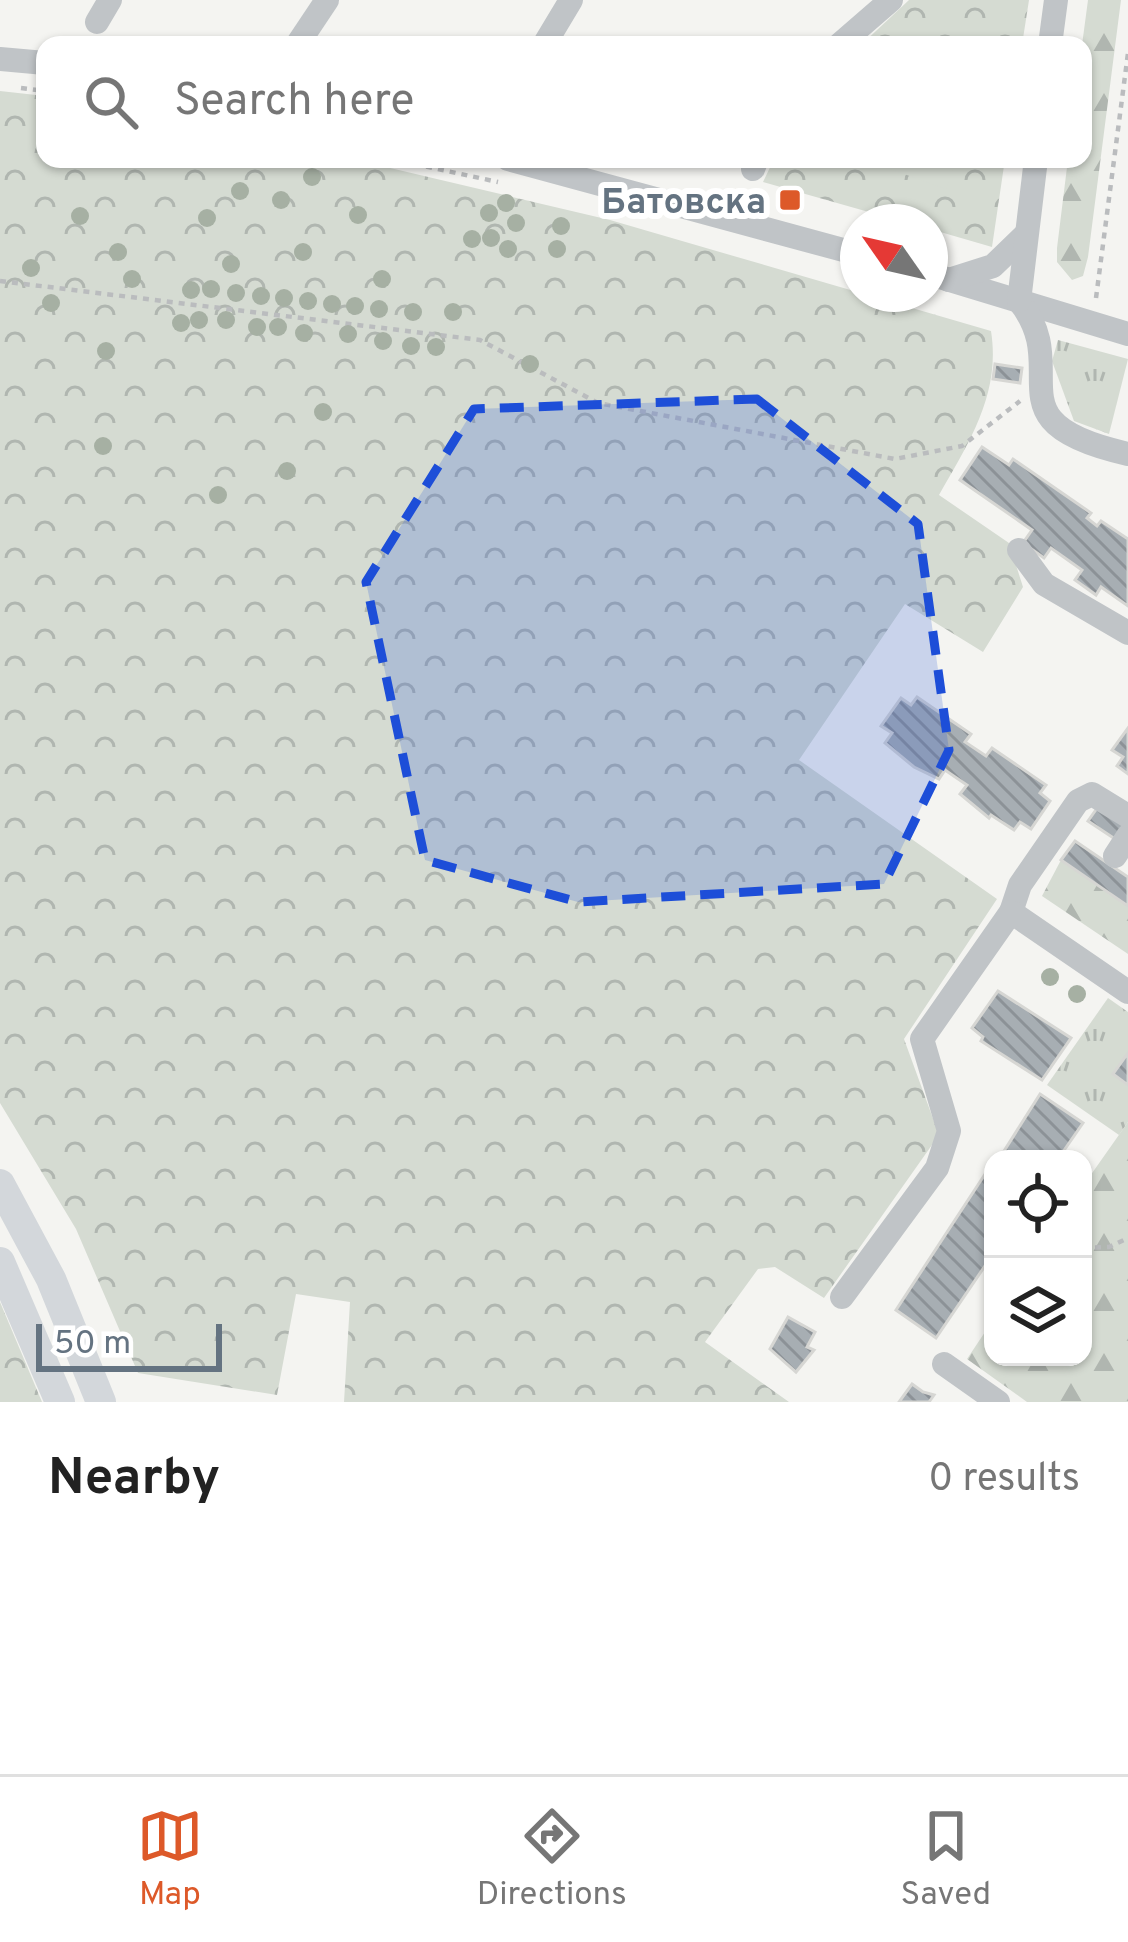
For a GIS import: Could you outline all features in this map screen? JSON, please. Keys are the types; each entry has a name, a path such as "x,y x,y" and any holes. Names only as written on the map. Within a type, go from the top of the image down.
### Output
{"main road":[{"path":"0,1184 51,1280 100,1402"},
{"path":"0,1262 60,1402"}],"street":[{"path":"303,36 327,0"},
{"path":"549,36 571,0"},
{"path":"850,36 892,0"},
{"path":"1051,36 1056,0"},
{"path":"0,59 36,62"},
{"path":"541,168 840,249"},
{"path":"1035,168 1019,301 1035,324 1037,388 1054,427 1095,446 1128,454"},
{"path":"948,275 993,266 1027,234"},
{"path":"948,280 1128,334"},
{"path":"1019,550 1044,584 1128,633"},
{"path":"842,1297 937,1168 949,1131 922,1039 1011,912 1020,885 1078,801 1092,794 1128,816"},
{"path":"1011,912 1128,992"},
{"path":"944,1364 998,1402"}],"path":[{"path":"1093,324 1128,53"},
{"path":"9,86 36,90"},
{"path":"0,281 480,340 598,403 895,459 962,446 1037,388"},
{"path":"1092,1248 1109,1247 1128,1238"}],"highlighted area":[{"path":"757,399 918,524 949,750 884,884 578,902 425,860 366,582 474,409"}],"green space":[{"path":"909,0 1029,0 1023,36 871,36"},
{"path":"1088,0 1121,0 1088,257 1083,276 1072,280 1057,262 1057,248 1067,168 1092,168 1092,36 1083,36"},
{"path":"0,91 36,95 36,168 390,168 610,220 840,287 840,312 926,312 991,331 987,397 939,495 1009,543 1023,587 983,652 905,604 799,760 997,899 904,1039 939,1135 824,1298 775,1267 758,1269 705,1342 789,1402 344,1402 350,1302 296,1294 277,1395 138,1373 76,1229 0,1103"},
{"path":"770,168 1004,168 992,247 948,234 948,204 841,204 763,182"},
{"path":"890,168 954,168 946,189"},
{"path":"1058,340 1128,359 1109,434 1074,421 1052,361"},
{"path":"1061,860 1128,906 1128,954 1042,896"},
{"path":"1108,998 1128,1012 1128,1122 1119,1135 1047,1085"},
{"path":"1128,1122 1128,1402 1027,1402 967,1359 984,1334 984,1366 1092,1366 1092,1173"},
{"path":"0,1302 42,1402 0,1402"}],"building":[{"path":"995,364 1022,368 1020,383 993,379"},
{"path":"982,447 1009,465 1013,459 1091,513 1087,518 1097,526 1101,521 1128,539 1128,606 1101,587 1096,595 1075,580 1082,570 1051,548 1044,558 1023,543 1032,530 960,480"},
{"path":"917,697 971,734 965,742 986,756 992,748 1046,785 1040,793 1050,801 1031,829 1020,822 1014,830 989,818 960,794 967,785 945,770 939,779 914,767 885,743 892,733 881,726 901,698 911,705"},
{"path":"1128,728 1128,774 1117,766 1123,757 1112,750"},
{"path":"1100,804 1127,822 1115,839 1088,821"},
{"path":"1075,841 1128,877 1128,906 1061,860"},
{"path":"998,991 1071,1038 1042,1080 981,1041 983,1037 972,1028"},
{"path":"1128,1053 1128,1085 1113,1074"},
{"path":"1040,1094 1083,1123 1064,1150 1005,1150"},
{"path":"984,1176 984,1267 936,1338 896,1310"},
{"path":"788,1317 815,1332 807,1347 814,1350 796,1372 770,1349"},
{"path":"912,1384 934,1395 929,1402 899,1402"}],"place":[{"name":"Батовска","path":"790,200"}]}
